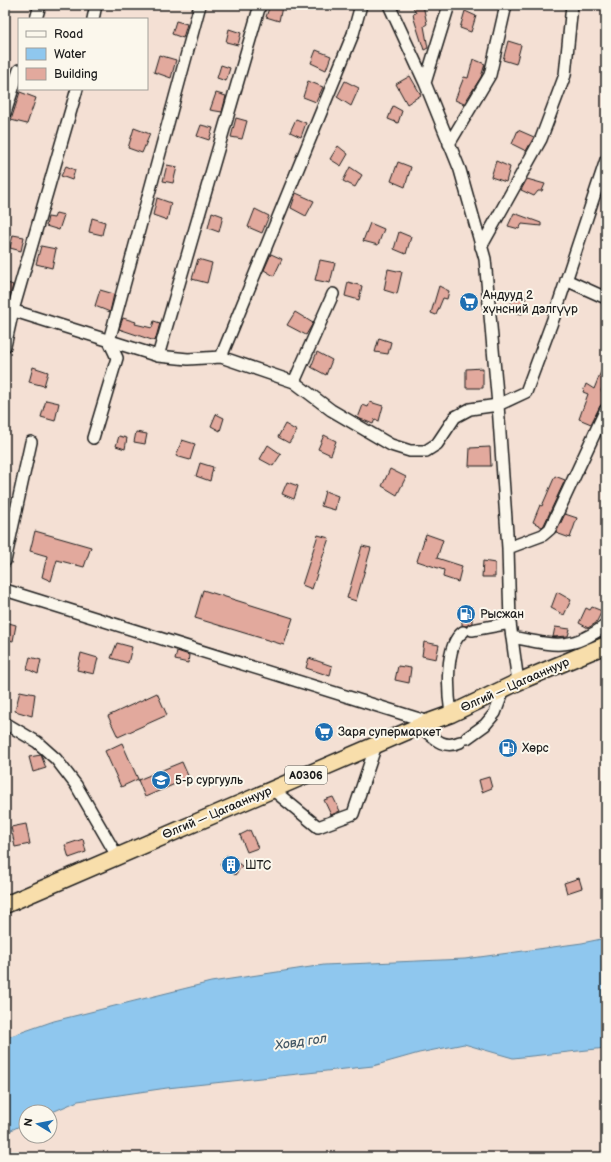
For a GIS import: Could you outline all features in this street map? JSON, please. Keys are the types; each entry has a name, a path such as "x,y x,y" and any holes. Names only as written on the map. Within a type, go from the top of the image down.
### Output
{"highway":[{"name":"Өлгий — Цагааннуур","path":"5,905 272,789 424,724 451,714 518,682 606,645"}],"street":[{"path":"36,18 40,5"},
{"path":"93,18 96,5"},
{"path":"93,438 116,358 109,341 200,5"},
{"path":"158,356 260,5"},
{"path":"221,357 352,34 361,5"},
{"path":"389,5 425,83 460,170 485,259 498,405 508,548 510,622 518,682"},
{"path":"425,83 449,5"},
{"path":"449,144 490,75 506,5"},
{"path":"482,247 541,140 565,75 572,5"},
{"path":"5,113 18,73"},
{"path":"5,346 9,309 77,90"},
{"path":"9,309 158,356 188,359 221,357 294,382 331,410 391,445 410,451 426,451 437,444 455,417 460,414 470,409 498,405 526,392 555,314 606,160"},
{"path":"566,280 606,298"},
{"path":"294,382 334,294"},
{"path":"508,548 543,535 550,528 606,409"},
{"path":"5,561 31,442"},
{"path":"5,590 424,724 440,742 446,745 453,745 464,740 485,725 495,713 504,689"},
{"path":"451,714 448,693 450,666 453,646 458,636 467,631 510,622"},
{"path":"512,637 549,644 566,644 577,642 592,636 606,625"},
{"path":"5,723 37,742 56,759 76,785 117,856"},
{"path":"272,789 318,828 353,814 376,745"}],"water":[{"name":"Ховд гол","path":"606,938 606,1048 513,1058 464,1044 419,1053 373,1066 167,1088 78,1101 58,1110 58,1104 18,1104 18,1127 5,1133 5,1038 54,1021 211,982 324,965 465,959 582,943"}],"building":[{"path":"270,5 282,7 279,21 266,17"},
{"path":"412,5 423,5 427,24 424,26 428,48 424,50 414,19 413,14 416,13"},
{"path":"465,11 476,16 471,32 460,28"},
{"path":"176,21 187,24 183,38 172,34"},
{"path":"229,29 241,33 238,45 226,42"},
{"path":"508,41 521,45 516,64 503,60"},
{"path":"316,50 331,56 326,70 311,63"},
{"path":"159,55 176,60 171,78 154,72"},
{"path":"473,59 485,64 481,77 464,104 455,100 464,77 468,78"},
{"path":"221,65 230,68 226,81 217,78"},
{"path":"410,76 421,95 407,104 396,84"},
{"path":"308,81 323,87 316,102 303,97"},
{"path":"345,81 359,88 351,106 337,97"},
{"path":"20,92 36,98 27,124 11,120"},
{"path":"216,93 226,96 222,112 210,110"},
{"path":"393,106 402,111 398,123 388,119"},
{"path":"236,118 247,121 242,139 231,137"},
{"path":"296,119 306,123 301,137 290,132"},
{"path":"201,125 213,128 209,140 197,136"},
{"path":"134,128 150,134 142,153 128,148"},
{"path":"518,130 534,137 526,151 512,144"},
{"path":"338,146 348,154 341,166 330,159"},
{"path":"496,161 510,167 506,182 491,177"},
{"path":"398,162 411,167 405,187 391,181"},
{"path":"167,165 177,167 173,183 163,181"},
{"path":"66,166 75,170 72,180 61,176"},
{"path":"350,167 362,175 355,187 343,181"},
{"path":"527,179 545,184 542,191 538,191 534,196 521,190"},
{"path":"296,193 314,201 306,216 291,208"},
{"path":"157,198 171,203 167,220 153,215"},
{"path":"255,209 269,216 262,233 248,227"},
{"path":"212,212 223,216 219,232 208,228"},
{"path":"56,213 64,215 59,230 46,226 48,217 54,218"},
{"path":"514,213 541,223 541,226 522,224 519,229 508,226"},
{"path":"92,218 105,222 102,235 89,232"},
{"path":"370,223 384,229 378,245 363,241"},
{"path":"399,232 411,237 406,254 394,249"},
{"path":"13,235 24,237 21,251 10,248"},
{"path":"41,246 56,249 52,268 36,264"},
{"path":"271,254 282,259 274,276 264,270"},
{"path":"198,259 212,263 207,283 192,279"},
{"path":"320,260 335,263 330,283 315,280"},
{"path":"388,269 402,272 397,294 384,290"},
{"path":"5,282 13,285 8,302 5,301"},
{"path":"348,282 362,286 359,300 345,296"},
{"path":"439,286 449,291 447,299 443,298 436,315 431,313"},
{"path":"100,290 114,294 110,312 95,306"},
{"path":"514,293 526,297 522,314 509,311"},
{"path":"295,312 313,323 306,335 287,325"},
{"path":"123,318 136,322 135,324 152,328 154,321 160,323 155,341 119,329"},
{"path":"379,338 391,342 388,354 375,352"},
{"path":"317,352 332,360 326,375 311,367"},
{"path":"606,359 606,379 601,391 606,393 606,400 600,406 591,424 579,419 588,394 583,392 586,384 594,389"},
{"path":"33,367 48,372 44,386 29,382"},
{"path":"483,368 483,388 466,388 466,369"},
{"path":"46,400 59,403 55,421 41,417"},
{"path":"370,402 383,406 379,421 375,419 373,424 358,418 363,405 368,407"},
{"path":"216,414 224,418 220,431 211,426"},
{"path":"285,424 297,431 289,443 278,437"},
{"path":"136,432 147,434 145,444 134,442"},
{"path":"324,435 336,441 331,455 318,449"},
{"path":"119,436 127,438 125,449 116,446"},
{"path":"182,440 195,444 190,460 176,456"},
{"path":"268,445 281,454 273,466 260,459"},
{"path":"490,447 491,466 469,466 470,448"},
{"path":"200,463 213,467 210,481 196,476"},
{"path":"390,469 406,477 397,495 382,486"},
{"path":"555,476 565,480 542,527 533,522 540,505 542,506"},
{"path":"287,482 298,486 294,499 282,494"},
{"path":"325,491 338,496 335,510 321,506"},
{"path":"565,514 577,518 570,538 556,533"},
{"path":"35,531 91,547 84,567 57,560 51,581 42,577 47,556 30,551"},
{"path":"426,534 443,540 437,558 462,566 458,582 443,577 444,570 417,561"},
{"path":"318,535 329,538 312,589 302,585"},
{"path":"362,546 371,548 356,601 347,598"},
{"path":"483,561 495,563 495,577 482,577"},
{"path":"203,590 293,618 284,645 195,618"},
{"path":"557,592 571,600 564,615 551,608"},
{"path":"592,607 602,611 596,623 588,628 579,623 586,608 590,610"},
{"path":"462,609 472,609 472,623 466,626 462,625"},
{"path":"5,622 16,625 13,641 5,639"},
{"path":"555,627 570,629 568,636 553,637"},
{"path":"424,642 439,645 436,659 422,656"},
{"path":"117,643 132,647 128,663 111,658"},
{"path":"177,651 189,655 188,663 175,660"},
{"path":"81,653 98,658 94,674 77,670"},
{"path":"30,657 41,660 38,674 27,669"},
{"path":"309,658 332,666 330,676 306,668"},
{"path":"398,666 411,668 409,683 395,680"},
{"path":"20,691 35,694 32,716 15,711"},
{"path":"157,693 167,715 118,737 108,716"},
{"path":"122,743 138,779 121,787 105,751"},
{"path":"41,755 46,768 33,772 29,757"},
{"path":"182,762 189,778 145,797 138,780"},
{"path":"489,777 492,788 482,792 479,780"},
{"path":"333,797 340,811 331,815 324,800"},
{"path":"26,824 30,844 15,847 11,827"},
{"path":"250,830 258,848 247,852 240,835"},
{"path":"83,839 86,852 69,858 65,845"},
{"name":"ШТС","path":"227,855 242,866 235,875 220,864"},
{"path":"579,878 582,888 567,893 564,883"}],"place":[{"name":"Андууд 2 хүнсний дэлгүүр","path":"469,302"},
{"name":"Рысжан","path":"466,614"},
{"name":"Заря супермаркет","path":"324,732"},
{"name":"Хөрс","path":"508,748"},
{"name":"5-р сургууль","path":"161,780"},
{"name":"ШТС","path":"231,865"}]}
